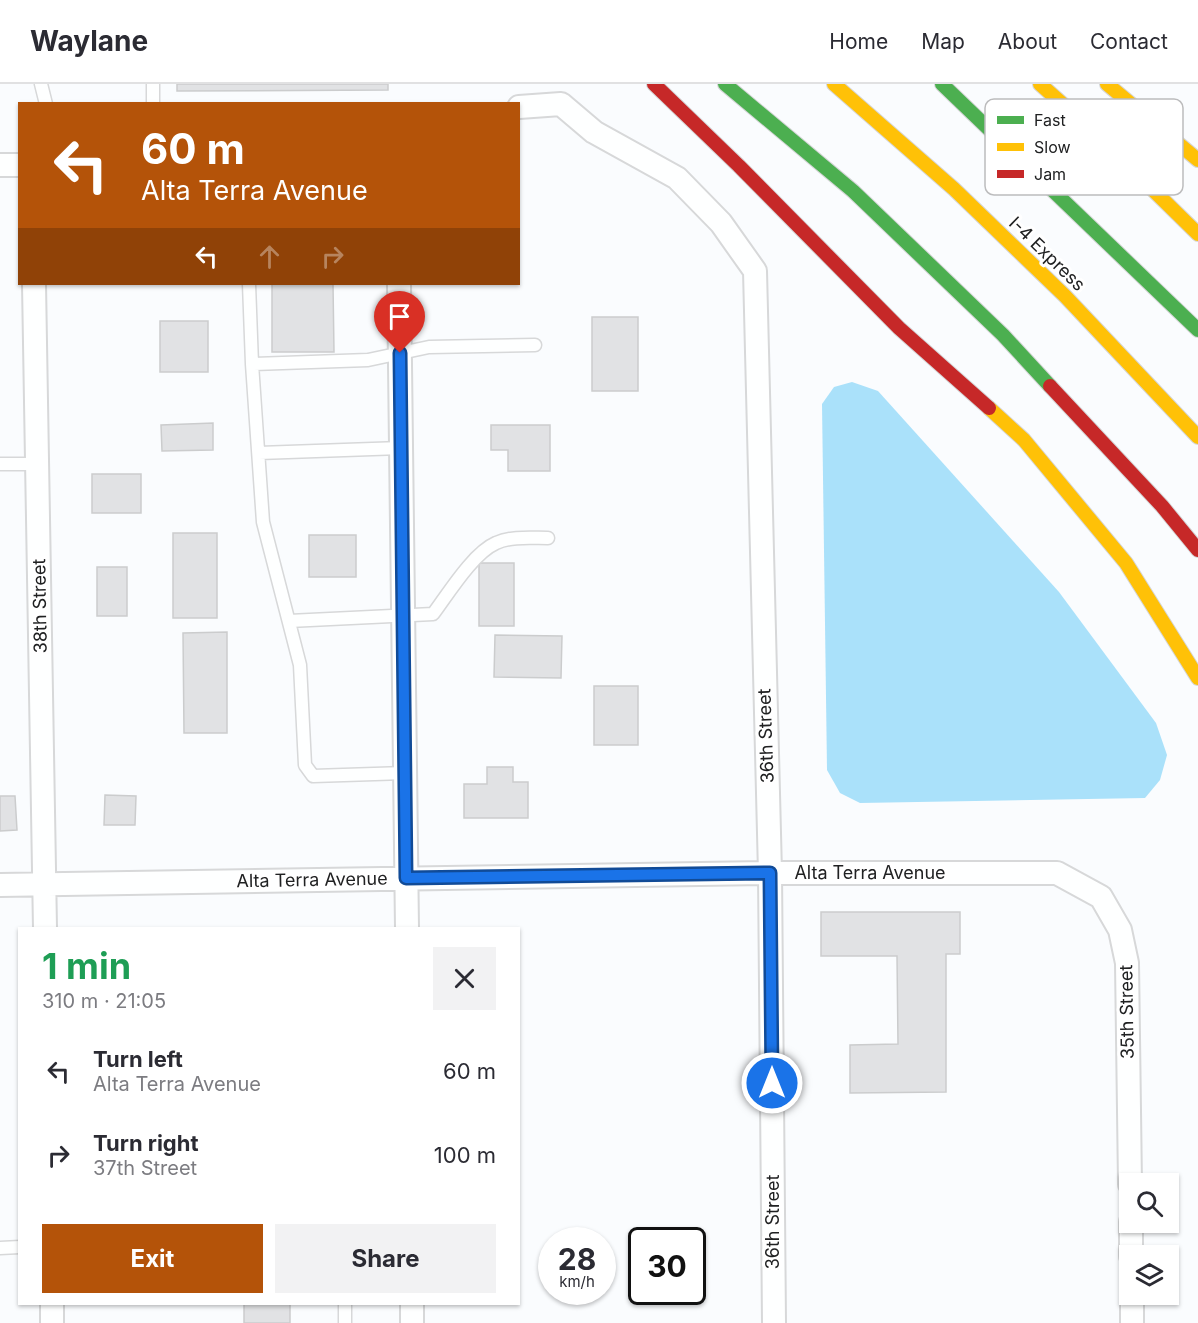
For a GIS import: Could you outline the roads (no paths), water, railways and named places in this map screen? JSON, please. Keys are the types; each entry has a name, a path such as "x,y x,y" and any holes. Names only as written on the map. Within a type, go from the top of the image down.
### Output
{"highway":[{"path":"654,84 739,166 899,328 1024,440 1126,563 1198,678"},
{"path":"725,84 853,191 1004,335 1162,506 1198,550"},
{"name":"I-4 Express","path":"834,84 954,189 1065,296 1198,437"},
{"path":"942,84 985,125"},
{"path":"1040,84 1057,99"},
{"path":"1107,84 1125,99"},
{"path":"1183,147 1198,160"},
{"path":"1058,195 1198,330"},
{"path":"1158,195 1198,234"}],"street":[{"name":"36th Street","path":"520,107 561,104 594,132 677,178 721,223 755,271 770,873 774,1323"},
{"path":"0,165 18,165"},
{"name":"38th Street","path":"34,285 45,927"},
{"path":"399,285 407,927"},
{"name":"Alta Terra Avenue","path":"0,885 770,873 1057,873"},
{"name":"35th Street","path":"1057,873 1101,897 1120,930 1128,963 1130,1173"},
{"path":"52,1305 52,1323"},
{"path":"412,1305 412,1323"},
{"path":"1132,1305 1132,1323"}],"lane":[{"path":"41,84 46,102"},
{"path":"153,84 153,102"},
{"path":"249,285 263,522 300,665 305,765 313,776 405,774"},
{"path":"252,364 368,360 429,347 535,345"},
{"path":"259,453 401,448"},
{"path":"0,464 37,464"},
{"path":"289,621 434,614 483,551 496,543 509,539 548,537"},
{"path":"0,1248 18,1247"},
{"path":"345,1305 345,1323"}],"water":[{"path":"852,382 878,391 1059,592 1156,723 1167,755 1160,780 1145,798 860,803 840,793 827,770 822,404 834,387"}]}
